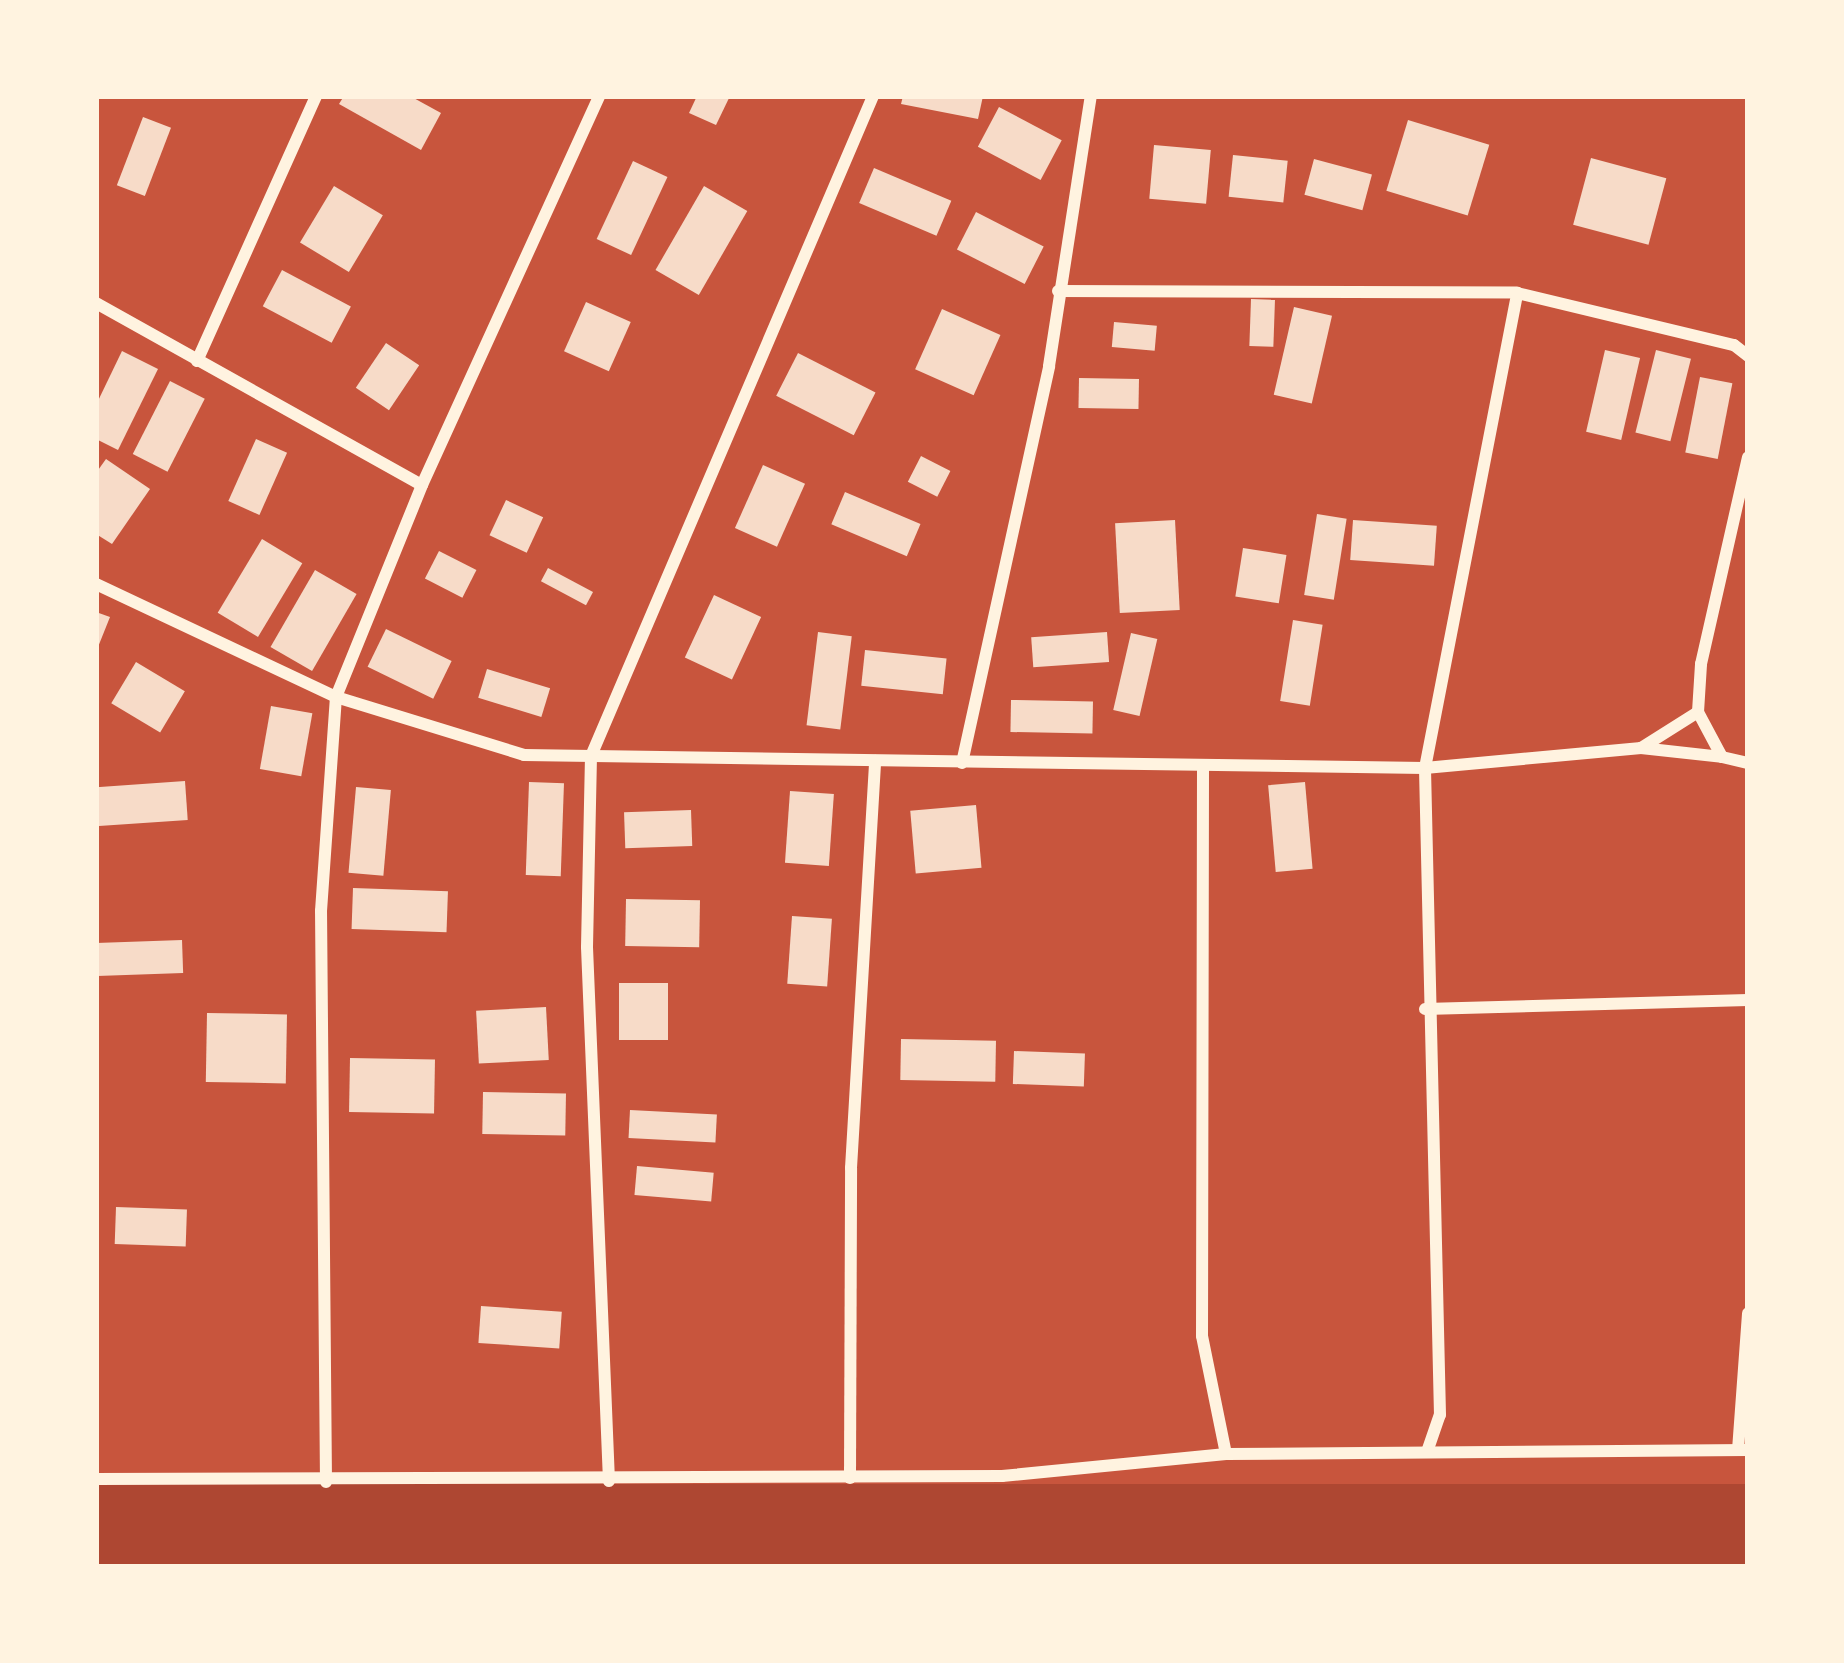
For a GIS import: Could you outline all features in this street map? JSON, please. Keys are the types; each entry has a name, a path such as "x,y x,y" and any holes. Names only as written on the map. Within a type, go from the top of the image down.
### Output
{"street":[{"path":"197,361 316,96"},
{"path":"326,1482 321,911 336,697 422,485 599,96"},
{"path":"609,1481 587,946 591,756 873,96"},
{"path":"962,763 1017,533 1091,96"},
{"path":"1058,291 1516,293 1734,345 1748,356"},
{"path":"1428,1449 1440,1415 1425,1009 1425,768 1516,293"},
{"path":"96,303 422,485"},
{"path":"1722,757 1698,712 1701,664 1748,457"},
{"path":"96,584 336,697 524,755 1203,769 1425,768 1641,748 1748,763"},
{"path":"1641,748 1698,712"},
{"path":"850,1478 851,1168 875,760"},
{"path":"1203,769 1202,1336 1226,1454"},
{"path":"1425,1009 1748,1000"},
{"path":"96,1479 326,1482 1002,1476 1226,1454 1743,1450 1748,1313"}],"shaded area":[{"path":"96,1484 1748,1484 1748,1567 96,1567"}],"building":[{"path":"344,96 410,96 441,113 421,150 339,104"},
{"path":"697,96 730,96 716,125 689,113"},
{"path":"903,96 983,96 978,119 901,104"},
{"path":"999,107 1062,140 1041,180 978,147"},
{"path":"143,117 171,128 145,196 117,185"},
{"path":"1408,120 1489,145 1468,216 1386,191"},
{"path":"1154,145 1211,150 1206,204 1149,199"},
{"path":"1233,155 1288,161 1283,203 1229,197"},
{"path":"1591,158 1666,178 1648,245 1573,225"},
{"path":"1314,159 1372,175 1362,210 1304,195"},
{"path":"633,161 667,177 631,255 597,239"},
{"path":"874,168 951,201 936,236 859,203"},
{"path":"334,186 383,215 349,272 300,243"},
{"path":"704,186 747,211 699,295 656,270"},
{"path":"976,212 1044,247 1025,284 957,249"},
{"path":"282,270 351,307 332,343 263,306"},
{"path":"1251,299 1275,300 1273,347 1249,346"},
{"path":"586,302 631,322 609,371 564,351"},
{"path":"1294,307 1332,316 1312,403 1274,395"},
{"path":"942,309 1000,335 974,395 915,369"},
{"path":"1114,322 1157,326 1155,351 1112,347"},
{"path":"386,343 419,365 389,410 356,388"},
{"path":"1605,350 1640,358 1621,440 1586,432"},
{"path":"1656,350 1691,359 1670,441 1635,432"},
{"path":"122,351 158,369 118,450 96,439 96,405"},
{"path":"798,353 876,392 854,435 776,396"},
{"path":"1700,377 1732,383 1718,459 1685,453"},
{"path":"1079,378 1139,379 1138,409 1078,408"},
{"path":"170,381 205,399 168,472 133,454"},
{"path":"256,439 287,453 259,515 228,501"},
{"path":"921,456 950,471 937,497 908,482"},
{"path":"106,459 150,489 112,544 96,534 96,473"},
{"path":"763,465 805,484 777,547 735,528"},
{"path":"845,492 920,524 907,556 831,524"},
{"path":"506,500 543,517 527,553 490,535"},
{"path":"1317,514 1347,519 1334,600 1304,595"},
{"path":"1175,520 1180,610 1120,613 1115,523"},
{"path":"1353,520 1437,526 1434,566 1350,560"},
{"path":"262,539 302,563 258,637 218,613"},
{"path":"1243,548 1286,555 1279,603 1235,596"},
{"path":"439,551 476,570 462,598 425,579"},
{"path":"548,568 593,592 586,605 541,581"},
{"path":"315,570 357,594 312,671 270,647"},
{"path":"714,595 761,617 732,680 685,658"},
{"path":"96,612 110,617 96,652"},
{"path":"1293,620 1323,625 1310,706 1280,701"},
{"path":"386,629 452,661 433,699 368,667"},
{"path":"818,632 852,636 840,729 807,725"},
{"path":"1107,632 1109,662 1033,667 1031,637"},
{"path":"1131,633 1157,639 1140,716 1113,710"},
{"path":"865,650 947,659 943,694 861,686"},
{"path":"136,662 185,691 160,733 111,703"},
{"path":"487,669 550,688 541,717 478,698"},
{"path":"1011,700 1093,701 1092,733 1010,732"},
{"path":"271,706 312,713 301,776 260,769"},
{"path":"185,781 188,820 99,826 96,787"},
{"path":"529,782 564,783 561,876 526,875"},
{"path":"1305,782 1313,869 1276,872 1268,785"},
{"path":"356,787 391,790 383,876 349,873"},
{"path":"790,791 834,794 829,866 785,863"},
{"path":"976,805 981,868 916,874 910,811"},
{"path":"691,810 692,846 625,848 624,812"},
{"path":"353,888 448,891 447,932 352,929"},
{"path":"626,899 700,900 699,947 625,946"},
{"path":"792,916 832,919 827,987 787,984"},
{"path":"182,940 183,973 97,976 96,943"},
{"path":"619,983 668,983 668,1040 619,1040"},
{"path":"546,1007 549,1060 479,1064 476,1011"},
{"path":"207,1013 287,1014 286,1083 206,1082"},
{"path":"901,1039 996,1041 995,1082 900,1080"},
{"path":"1014,1051 1085,1053 1084,1086 1013,1084"},
{"path":"350,1058 435,1059 434,1113 349,1112"},
{"path":"483,1092 566,1093 565,1135 482,1134"},
{"path":"630,1110 717,1115 715,1143 629,1138"},
{"path":"637,1166 714,1173 711,1202 634,1195"},
{"path":"116,1207 187,1209 186,1246 115,1244"},
{"path":"481,1306 562,1312 559,1349 478,1343"}]}
